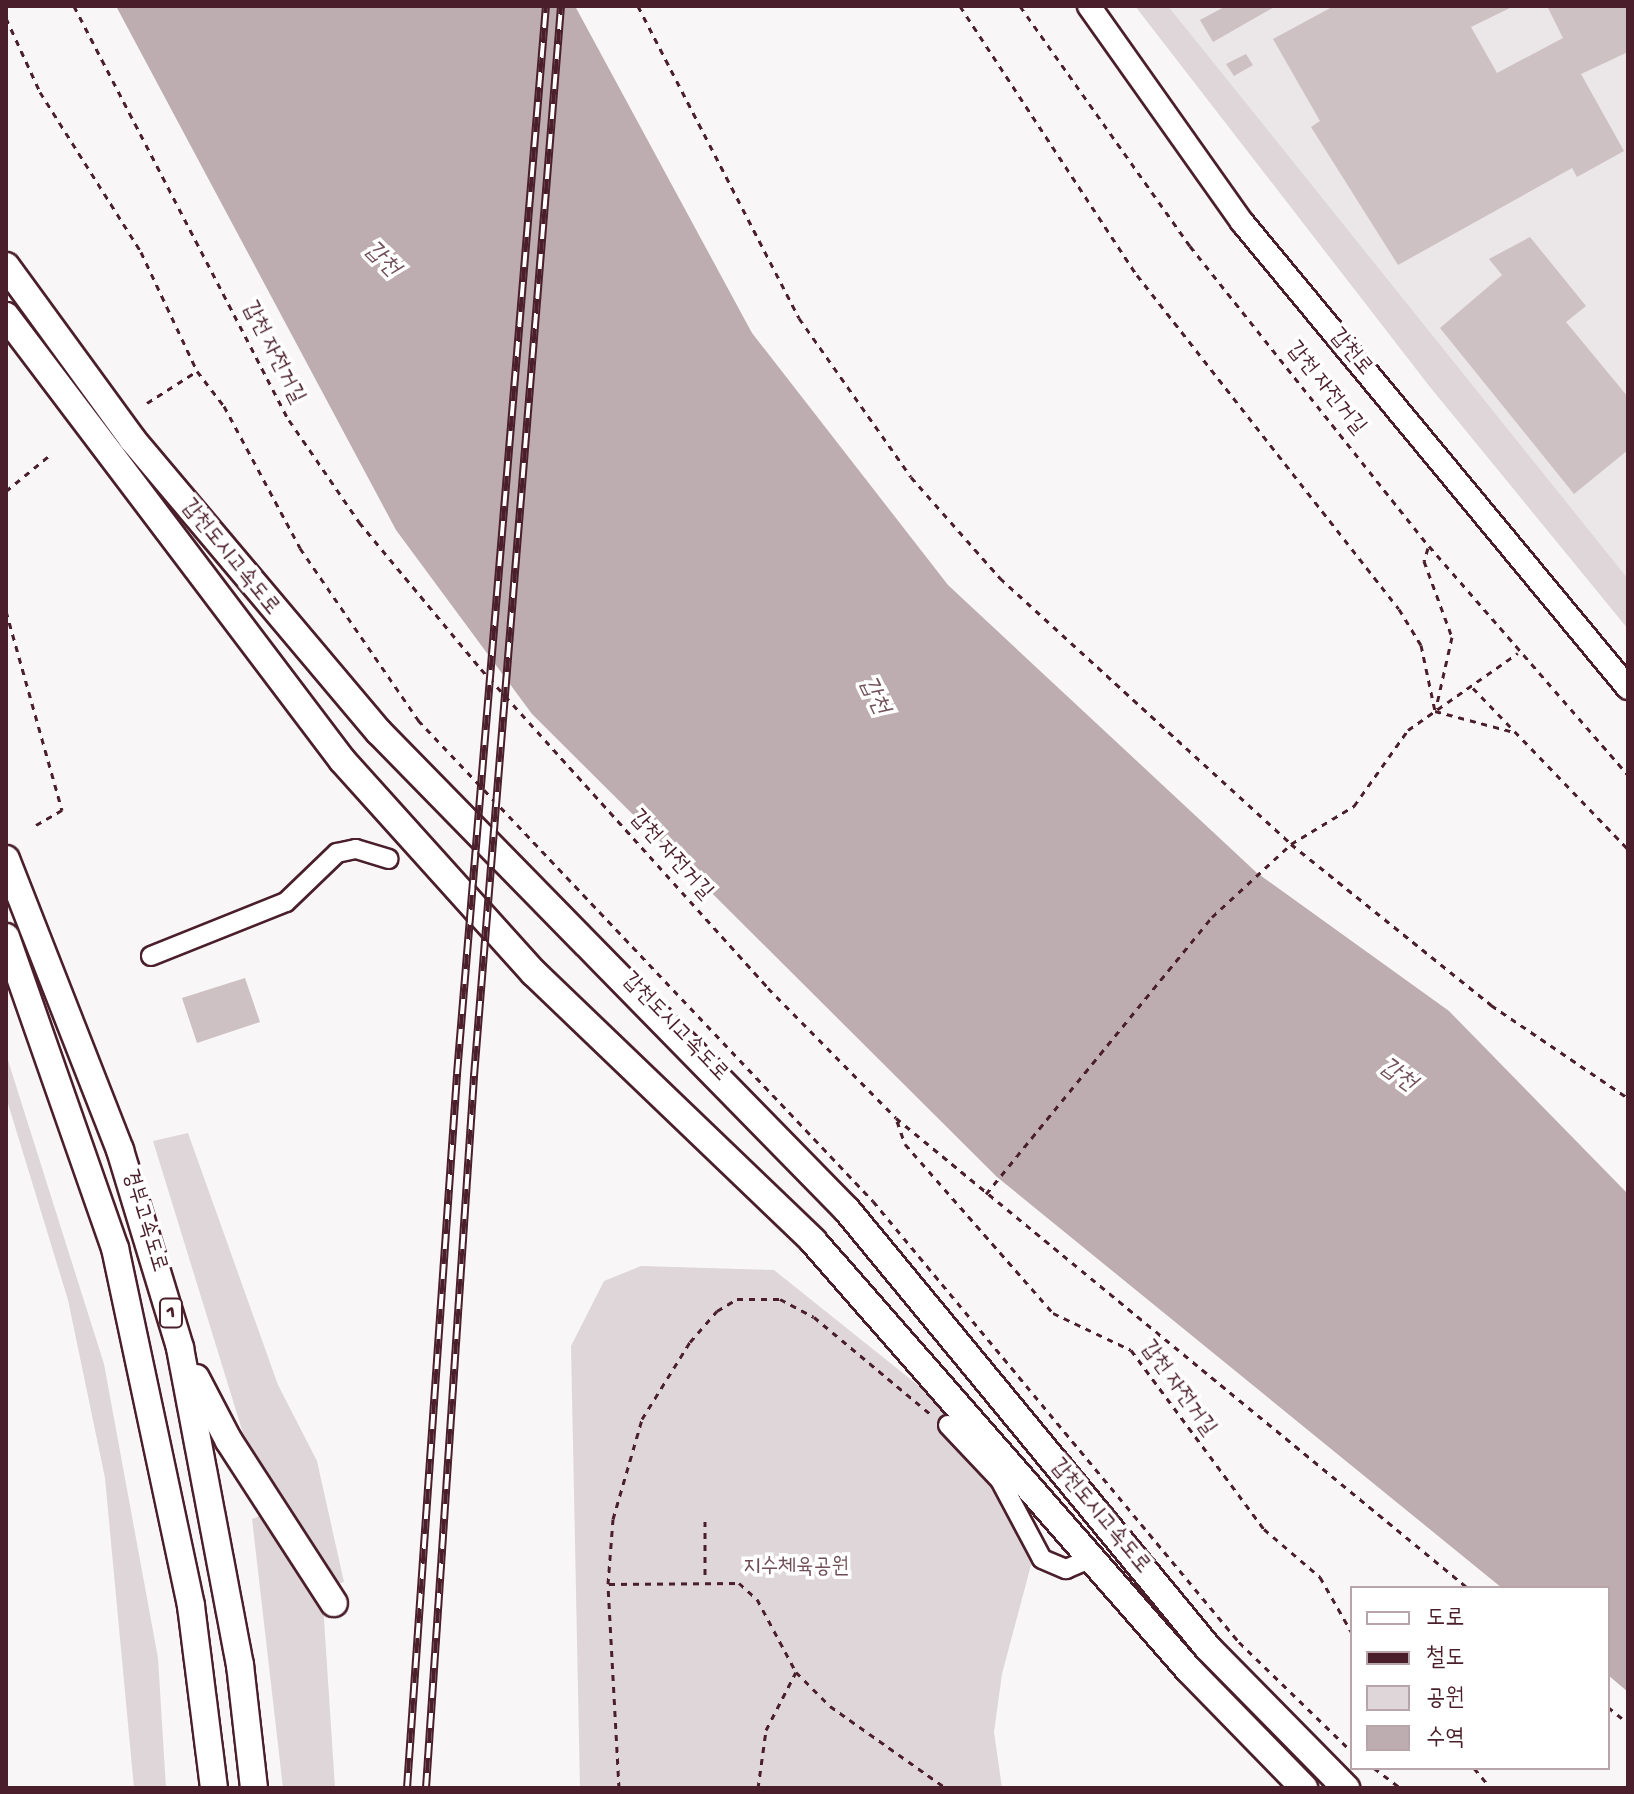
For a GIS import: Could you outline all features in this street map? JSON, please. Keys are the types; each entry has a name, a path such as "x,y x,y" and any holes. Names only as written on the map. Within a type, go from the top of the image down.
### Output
{"highway":[{"name":"갑천도시고속도로","path":"6,266 132,439 379,732 847,1210 1208,1648 1346,1788"},
{"name":"갑천도시고속도로","path":"6,316 342,760 534,973 823,1252 1092,1558 1304,1788"},
{"name":"경부고속도로","path":"6,859 120,1150 180,1348 225,1575 254,1788"},
{"name":"경부고속도로","path":"6,937 115,1248 191,1606 214,1788"},
{"path":"180,1348 229,1441 334,1603"}],"main road":[{"name":"갑천로","path":"1089,6 1242,222 1628,688"}],"lane":[{"path":"151,956 286,902 337,853 356,849 388,859"},
{"path":"948,1425 1000,1480 1042,1559 1066,1569 1092,1558"}],"path":[{"name":"갑천 자전거길","path":"74,6 289,420 359,522 654,863 896,1118 905,1144 1053,1313 1131,1350 1165,1403 1264,1529 1320,1577 1350,1630"},
{"path":"638,6 799,318 911,477 1050,627 1291,844 1491,1005 1628,1098"},
{"path":"960,6 1137,275 1399,609 1421,645 1435,711"},
{"name":"갑천 자전거길","path":"1020,6 1190,246 1429,546 1518,653 1628,775"},
{"path":"6,18 64,133 167,299 197,371 224,406 300,548 418,720 873,1201 1239,1642 1350,1750"},
{"path":"147,403 197,371"},
{"path":"6,491 50,455"},
{"path":"1429,546 1424,561 1452,637 1435,711"},
{"path":"6,611 62,810 36,825"},
{"path":"986,1194 1034,1128 1136,1018 1212,917 1291,844 1354,806 1408,730 1473,688 1518,653"},
{"path":"1473,688 1628,849"},
{"path":"1435,711 1514,732"},
{"path":"896,1118 1466,1586"},
{"path":"619,1788 608,1584 613,1519 642,1419 690,1342 717,1311 737,1299 755,1295 797,1305 916,1407 948,1425"},
{"path":"705,1521 705,1580"},
{"path":"608,1584 705,1580 739,1583 749,1590 796,1672 860,1732 946,1788"},
{"path":"758,1788 766,1730 796,1672"},
{"path":"1610,1709 1628,1723"},
{"path":"1377,1770 1401,1788"},
{"path":"1476,1770 1491,1788"}],"shaded area":[{"path":"1168,6 1628,6 1628,579 1574,517"}],"green space":[{"path":"1135,6 1168,6 1628,579 1628,629 1430,387"},
{"path":"6,1054 104,1364 158,1658 166,1788 134,1788 105,1478 68,1300 6,1097"},
{"path":"188,1133 278,1385 317,1461 344,1582 332,1586 246,1443 153,1141"},
{"name":"지수체육공원","path":"641,1266 774,1270 944,1406 1019,1488 1031,1565 1002,1674 994,1732 1002,1788 580,1788 571,1346 604,1281"},
{"path":"262,1515 323,1604 335,1788 283,1788 252,1519"}],"water":[{"name":"갑천","path":"116,6 575,6 752,333 948,585 1257,873 1449,1011 1628,1194 1628,1692 1610,1677 1610,1586 1500,1586 997,1177 532,714 396,530"}],"building":[{"path":"1226,6 1276,6 1213,42 1200,20"},
{"path":"1334,6 1514,6 1471,27 1497,73 1563,38 1547,6 1628,6 1628,52 1581,74 1624,151 1577,177 1572,168 1398,265 1311,127 1320,121 1273,39"},
{"path":"1246,54 1253,65 1234,76 1226,64"},
{"path":"1530,237 1586,306 1566,322 1628,397 1628,450 1574,494 1440,328 1502,275 1489,259"},
{"path":"245,978 260,1022 197,1043 182,998"}],"railway":[{"path":"407,1788 457,1074 546,6"},
{"path":"426,1788 474,1076 561,6"}]}
